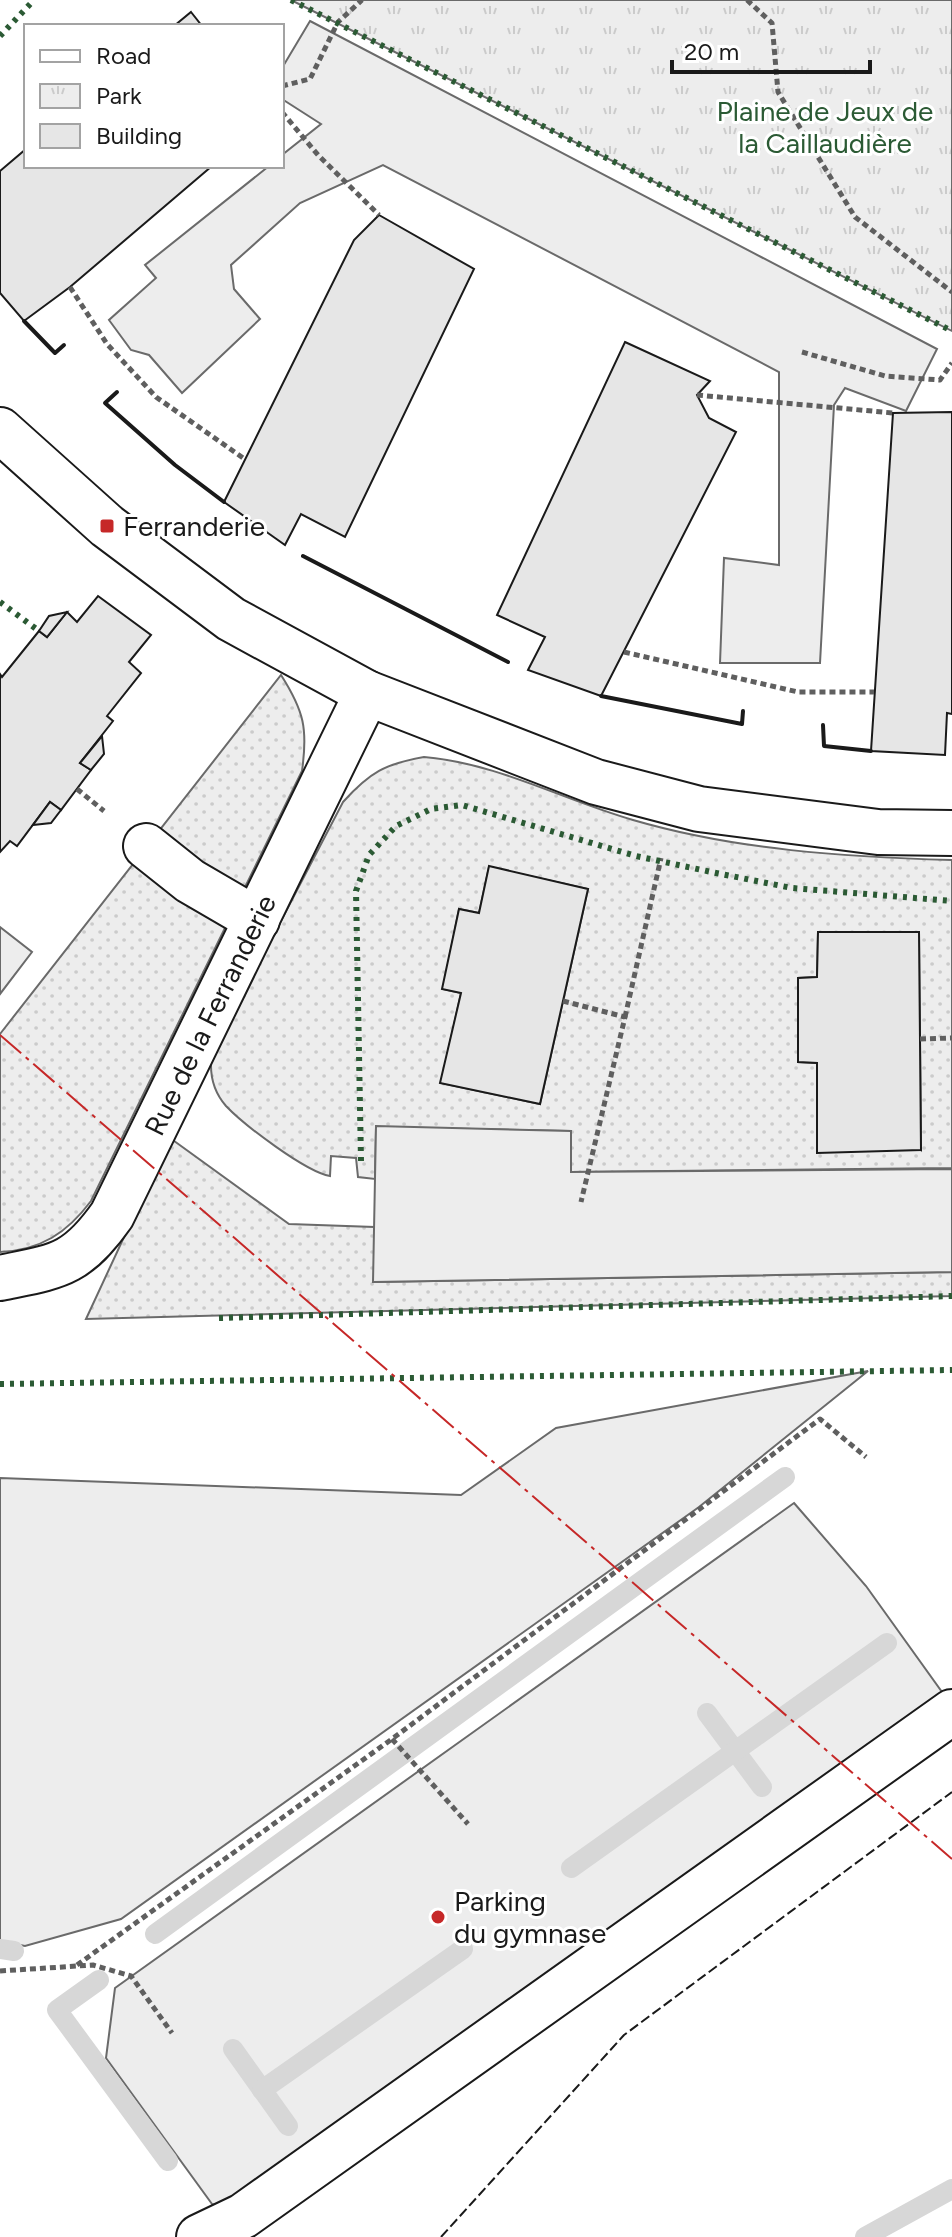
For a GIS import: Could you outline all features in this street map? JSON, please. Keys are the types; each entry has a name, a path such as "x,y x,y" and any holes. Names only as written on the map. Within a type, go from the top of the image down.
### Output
{"street":[{"path":"0,430 107,526 231,619 367,693 596,782 699,809 878,832 952,833"},
{"name":"Rue de la Ferranderie","path":"0,1278 60,1266 91,1245 112,1215 367,693"},
{"path":"146,846 190,881 257,920"},
{"path":"199,2237 243,2216 952,1712"}],"path":[{"path":"284,86 310,79 338,22 362,0"},
{"path":"747,0 772,23 778,92 855,217 952,292"},
{"path":"284,114 318,155 379,215"},
{"path":"70,287 107,344 156,397 246,460"},
{"path":"802,352 885,376 931,380 940,380 952,363"},
{"path":"697,395 893,413"},
{"path":"624,652 798,692 874,692"},
{"path":"581,1202 661,852"},
{"path":"563,1001 625,1017"},
{"path":"920,1039 952,1038"},
{"path":"77,1965 392,1739 820,1419 866,1457"},
{"path":"392,1739 468,1824"},
{"path":"0,1971 93,1965 131,1976 172,2033"}],"green space":[{"name":"Plaine de Jeux de la Caillaudière","path":"291,0 952,0 952,331"},
{"path":"281,675 295,699 302,721 302,771 91,1201 52,1238 28,1248 0,1252 0,1034"},
{"path":"424,757 478,767 633,820 711,838 831,854 952,860 952,1168 571,1172 570,1131 376,1127 375,1179 358,1177 356,1158 331,1156 330,1176 319,1173 260,1135 226,1106 218,1094 212,1074 212,1053 343,802 379,771","holes":["489,867 588,889 540,1104 441,1083 461,993 443,989 459,909 479,913","818,932 919,932 921,1150 817,1063 798,1062 798,978 817,977"]},
{"path":"170,1138 289,1224 374,1227 374,1282 952,1272 952,1296 86,1319"}],"shaded area":[{"path":"310,21 937,349 906,411 845,388 834,405 820,663 720,663 724,558 779,565 779,372 383,165 300,203 231,265 234,289 260,319 182,393 149,355 131,350 109,320 156,278 145,265 266,168 284,168 284,153 321,124 284,100 284,65"},
{"path":"0,927 32,952 0,994"},
{"path":"376,1126 571,1131 571,1172 952,1169 952,1272 373,1282"},
{"path":"868,1371 699,1507 121,1919 25,1946 0,1941 0,1478 461,1495 556,1428"},
{"name":"Parking du gymnase","path":"794,1503 866,1586 952,1706 243,2216 212,2204 106,2058 115,1988"}],"building":[{"path":"191,12 200,24 176,24"},
{"path":"24,151 24,168 210,168 70,287 24,321 0,293 0,171"},
{"path":"379,215 474,269 345,537 301,514 285,545 224,502 354,240"},
{"path":"625,342 710,381 697,395 709,418 736,432 601,696 528,670 545,637 497,615"},
{"path":"952,412 952,714 947,713 945,755 871,751 893,413"},
{"path":"98,596 151,635 129,662 141,673 107,716 113,721 80,763 91,770 61,810 50,802 17,846 10,841 0,852 0,674 2,677 39,631 47,637 67,612 77,622"},
{"path":"67,612 47,637 39,631 49,616"},
{"path":"102,736 104,754 91,770 80,763"},
{"path":"50,802 61,810 51,823 33,825"},
{"path":"489,866 588,889 540,1104 440,1083 461,993 442,989 459,909 479,913"},
{"path":"818,932 919,932 921,1150 817,1153 817,1063 798,1062 798,978 817,977"}],"waterway":[{"path":"155,1934 785,1477"},
{"path":"571,1868 887,1643"},
{"path":"707,1713 762,1787"},
{"path":"0,1949 14,1951"},
{"path":"262,2090 463,1949"},
{"path":"99,1980 57,2010 168,2161"},
{"path":"233,2049 288,2126"},
{"path":"865,2237 952,2189"}],"hedge":[{"path":"0,36 34,0"},
{"path":"291,0 952,331"},
{"path":"0,602 39,631"},
{"path":"361,1161 356,891 369,855 396,826 431,809 462,805 636,856 792,888 952,901"},
{"path":"219,1318 952,1296"},
{"path":"0,1384 952,1370"}],"fence":[{"path":"441,2237 624,2035 952,1792"}],"wall":[{"path":"24,321 55,353 64,345"},
{"path":"117,392 105,403 175,465 224,502"},
{"path":"303,556 508,662"},
{"path":"601,696 742,724 743,711"},
{"path":"823,725 824,746 871,751"}],"power":[{"path":"0,1035 952,1859"}],"place":[{"name":"Ferranderie","path":"107,526"},
{"name":"Parking du gymnase","path":"438,1917"}]}
